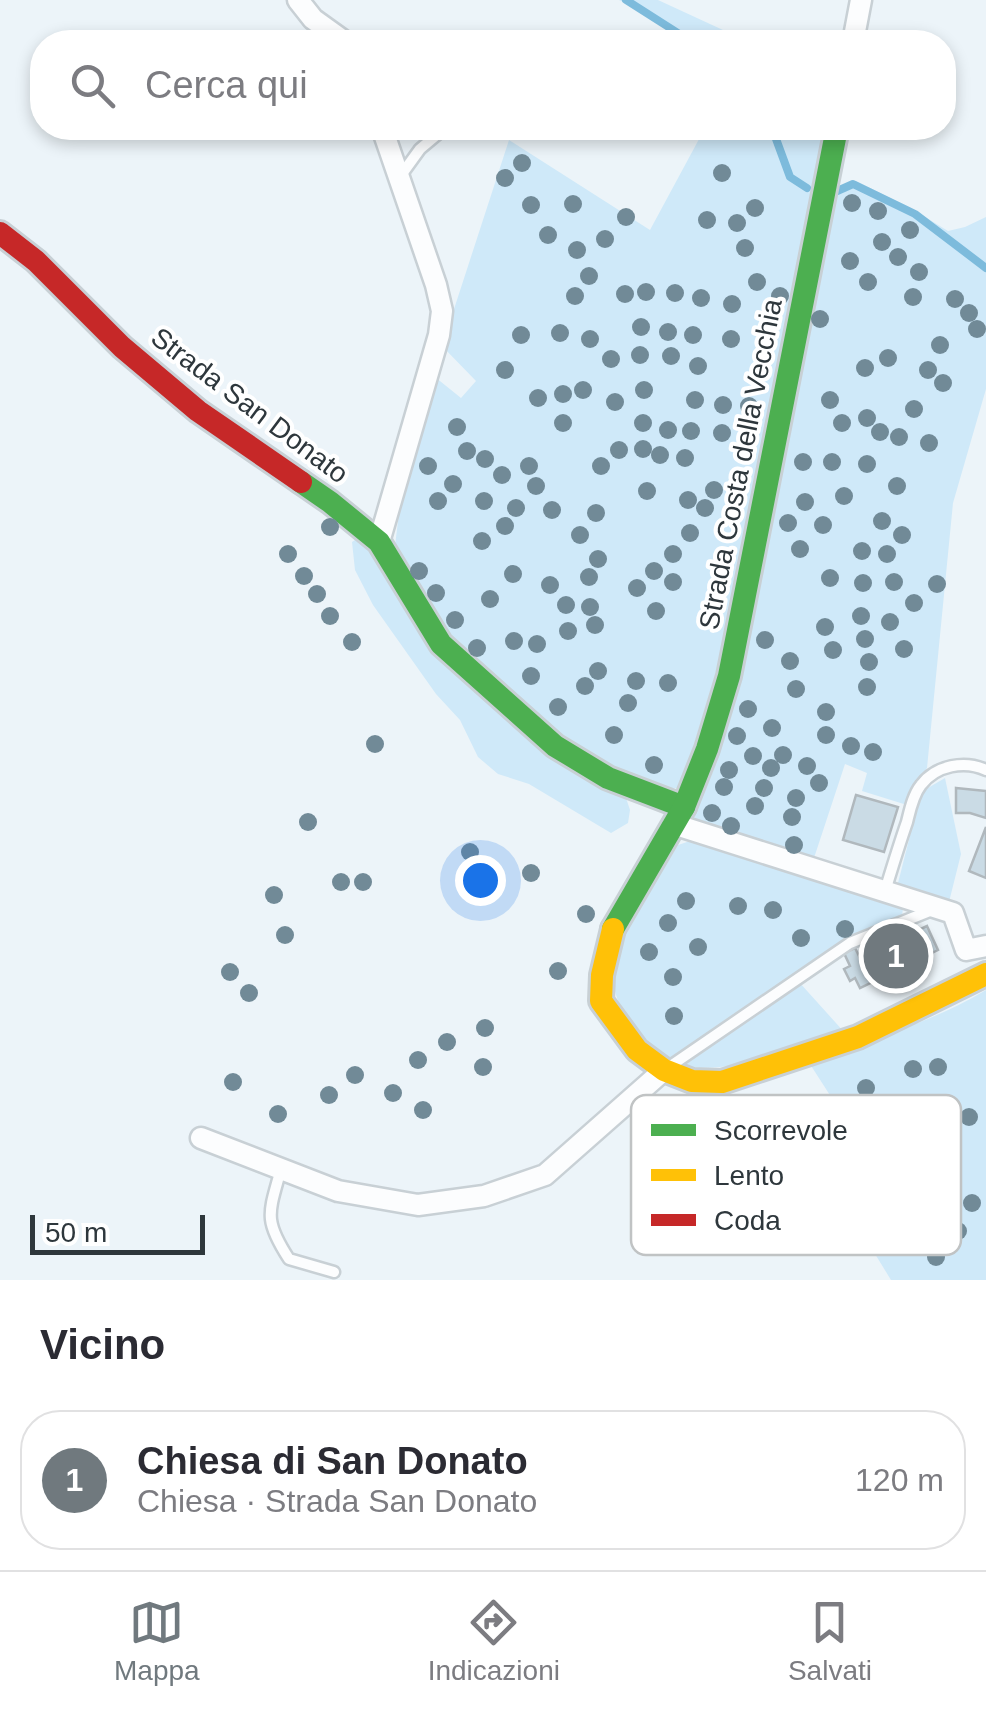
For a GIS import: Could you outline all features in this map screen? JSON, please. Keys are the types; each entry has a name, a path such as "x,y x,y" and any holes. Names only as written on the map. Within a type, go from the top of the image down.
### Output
{"street":[{"path":"298,0 329,30"},
{"path":"854,30 860,0"},
{"path":"379,542 439,335 442,311 386,140"},
{"name":"Strada Costa della Vecchia","path":"678,815 707,748 728,676 834,140"},
{"name":"Strada San Donato","path":"0,233 36,261 122,347 198,411 330,502 379,542 441,644 554,746 678,815 938,908"},
{"path":"678,815 614,925 602,975 601,1001 636,1050 664,1070 692,1081 722,1082 858,1037 986,974"},
{"path":"938,908 954,913 966,950 986,946"},
{"path":"636,1095 664,1070"},
{"path":"201,1138 338,1191 418,1205 484,1196 545,1175 631,1100"}],"lane":[{"path":"399,178 430,140"},
{"path":"885,891 922,784 938,771 953,766 968,764 986,770"},
{"path":"664,1070 850,943 938,908"},
{"path":"281,1169 268,1215 274,1236 288,1258 334,1272"}],"shaded area":[{"path":"619,0 658,0 723,30 667,30"},
{"path":"509,140 650,230 699,140 822,140 725,642 681,788 654,789 612,777 454,647 394,554 399,513 435,377 461,398 476,381 442,346"},
{"path":"856,181 948,231 986,217 986,389 953,503 927,768 907,805 862,791 867,773 845,764 813,861 695,824 694,817 713,771 744,655 836,188"},
{"path":"361,536 428,636 625,795 630,810 628,823 611,833 529,784 498,774 478,757 460,720 436,694 373,605 355,570 352,542"},
{"path":"945,778 961,854 949,902 897,887 921,792"},
{"path":"690,841 743,851 903,908 902,916 876,924 838,944 667,1060 646,1042 624,1013 615,992 614,970 626,933 647,894 678,845"},
{"path":"799,982 845,1033 745,1063 682,1067 684,1061"},
{"path":"986,990 986,1280 891,1280 876,1255 961,1255 961,1095 830,1095 808,1061 965,1002"}],"building":[{"path":"956,788 986,791 986,818 956,813"},
{"path":"856,795 898,807 884,852 843,840"},
{"path":"986,827 986,878 969,871"},
{"path":"927,926 938,950 860,988 855,978 850,981 844,969 850,966 844,953 855,948 860,958"}],"waterway":[{"path":"626,0 673,30"},
{"path":"776,140 790,177 807,188"},
{"path":"835,192 853,184 915,214 986,268"}],"traffic: fast":[{"path":"613,929 684,807 729,676 835,140"},
{"path":"301,482 379,542 441,644 555,746 608,778 684,807"}],"traffic: slow":[{"path":"613,929 602,975 601,1001 637,1050 664,1070 692,1081 722,1082 858,1037 986,974"}],"traffic: jam":[{"path":"0,233 36,261 122,347 198,411 301,482"}],"place":[{"name":"Chiesa di San Donato","path":"896,956"}]}
